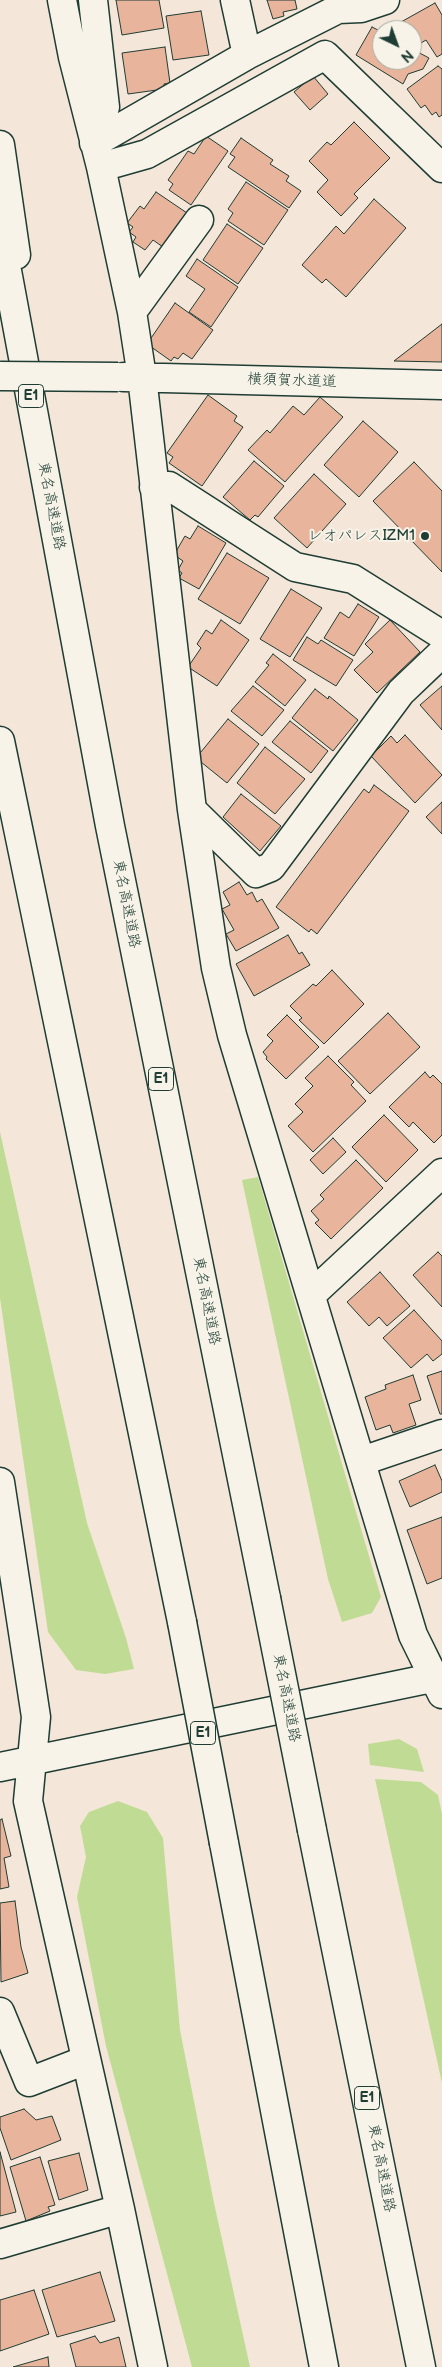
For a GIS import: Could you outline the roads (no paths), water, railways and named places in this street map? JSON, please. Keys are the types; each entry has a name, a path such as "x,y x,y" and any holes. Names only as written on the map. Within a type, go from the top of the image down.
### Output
{"main road":[{"path":"0,1766 439,1683 414,1635 232,1035 216,968 192,810 154,487 130,377 132,312 98,155 73,57 62,0"},
{"path":"93,0 105,107 98,155"},
{"path":"235,0 247,55"},
{"path":"98,155 247,55 337,5 361,8 385,0"},
{"path":"98,155 147,154 325,55 442,168"},
{"path":"0,145 61,559"},
{"path":"132,312 199,220"},
{"name":"東名高速道路","path":"0,233 110,826 420,2367"},
{"name":"横須賀水道道","path":"0,376 130,377 442,385"},
{"path":"154,487 169,486 295,567 353,579 442,635"},
{"path":"192,810 256,873 271,867 401,692 442,653"},
{"name":"E1","path":"0,741 182,1622 324,2367"},
{"path":"312,1294 442,1173"},
{"path":"362,1461 442,1434"},
{"path":"0,1482 6,1559 36,1717 38,1759 28,1801 120,2209 153,2367"},
{"path":"0,2012 29,2082 86,2060"},
{"path":"0,2244 120,2209"}],"place":[{"name":"レオパレスIZM1","path":"425,536"}]}
